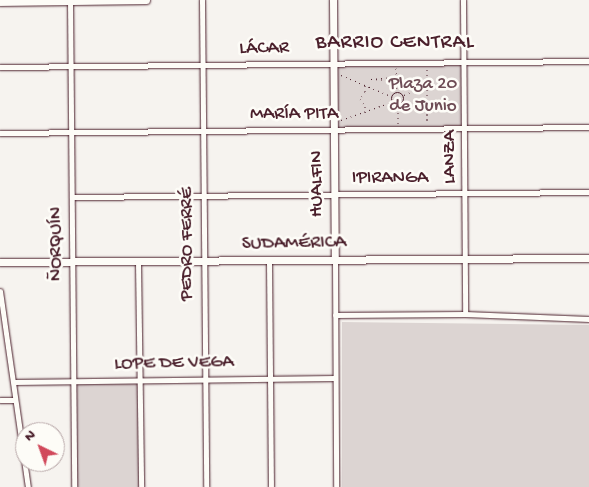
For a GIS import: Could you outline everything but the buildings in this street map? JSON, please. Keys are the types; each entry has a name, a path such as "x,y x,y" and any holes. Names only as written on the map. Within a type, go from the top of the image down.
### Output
{"street":[{"path":"0,2 146,0"},
{"name":"PEDRO FERRÉ","path":"202,0 206,487"},
{"name":"HUALFIN","path":"333,0 336,487"},
{"name":"LANZA","path":"464,0 465,314"},
{"name":"ÑORQUÍN","path":"70,1 74,487"},
{"name":"LÁCAR","path":"0,67 589,61"},
{"name":"MARÍA PITA","path":"0,133 334,126 398,128 589,127"},
{"name":"IPIRANGA","path":"72,197 589,192"},
{"name":"SUDAMÉRICA","path":"0,262 589,258"},
{"path":"269,261 271,487"},
{"path":"138,262 140,487"},
{"path":"0,291 3,334 14,382 28,487"},
{"path":"335,315 465,314 589,319"},
{"name":"LOPE DE VEGA","path":"14,382 335,378"},
{"path":"0,400 15,400"}],"path":[{"path":"427,63 427,128"},
{"path":"392,79 394,64"},
{"path":"394,64 397,92"},
{"path":"334,73 391,96"},
{"path":"392,79 371,78 392,79"},
{"path":"365,84 365,93 360,99 365,105 365,114"},
{"path":"403,95 426,84"},
{"path":"397,92 403,95"},
{"path":"391,96 397,92"},
{"path":"403,95 404,100"},
{"path":"391,96 392,102"},
{"path":"398,105 408,98"},
{"path":"404,100 426,112"},
{"path":"334,126 392,102"},
{"path":"392,102 398,105"},
{"path":"398,105 398,128"}],"green space":[{"name":"Plaza 20 de Junio","path":"334,63 465,63 465,128 334,130"},
{"path":"342,322 589,325 589,487 342,487"},
{"path":"73,380 140,380 141,487 74,487"}],"district":[{"name":"BARRIO CENTRAL","path":"395,44"}]}
